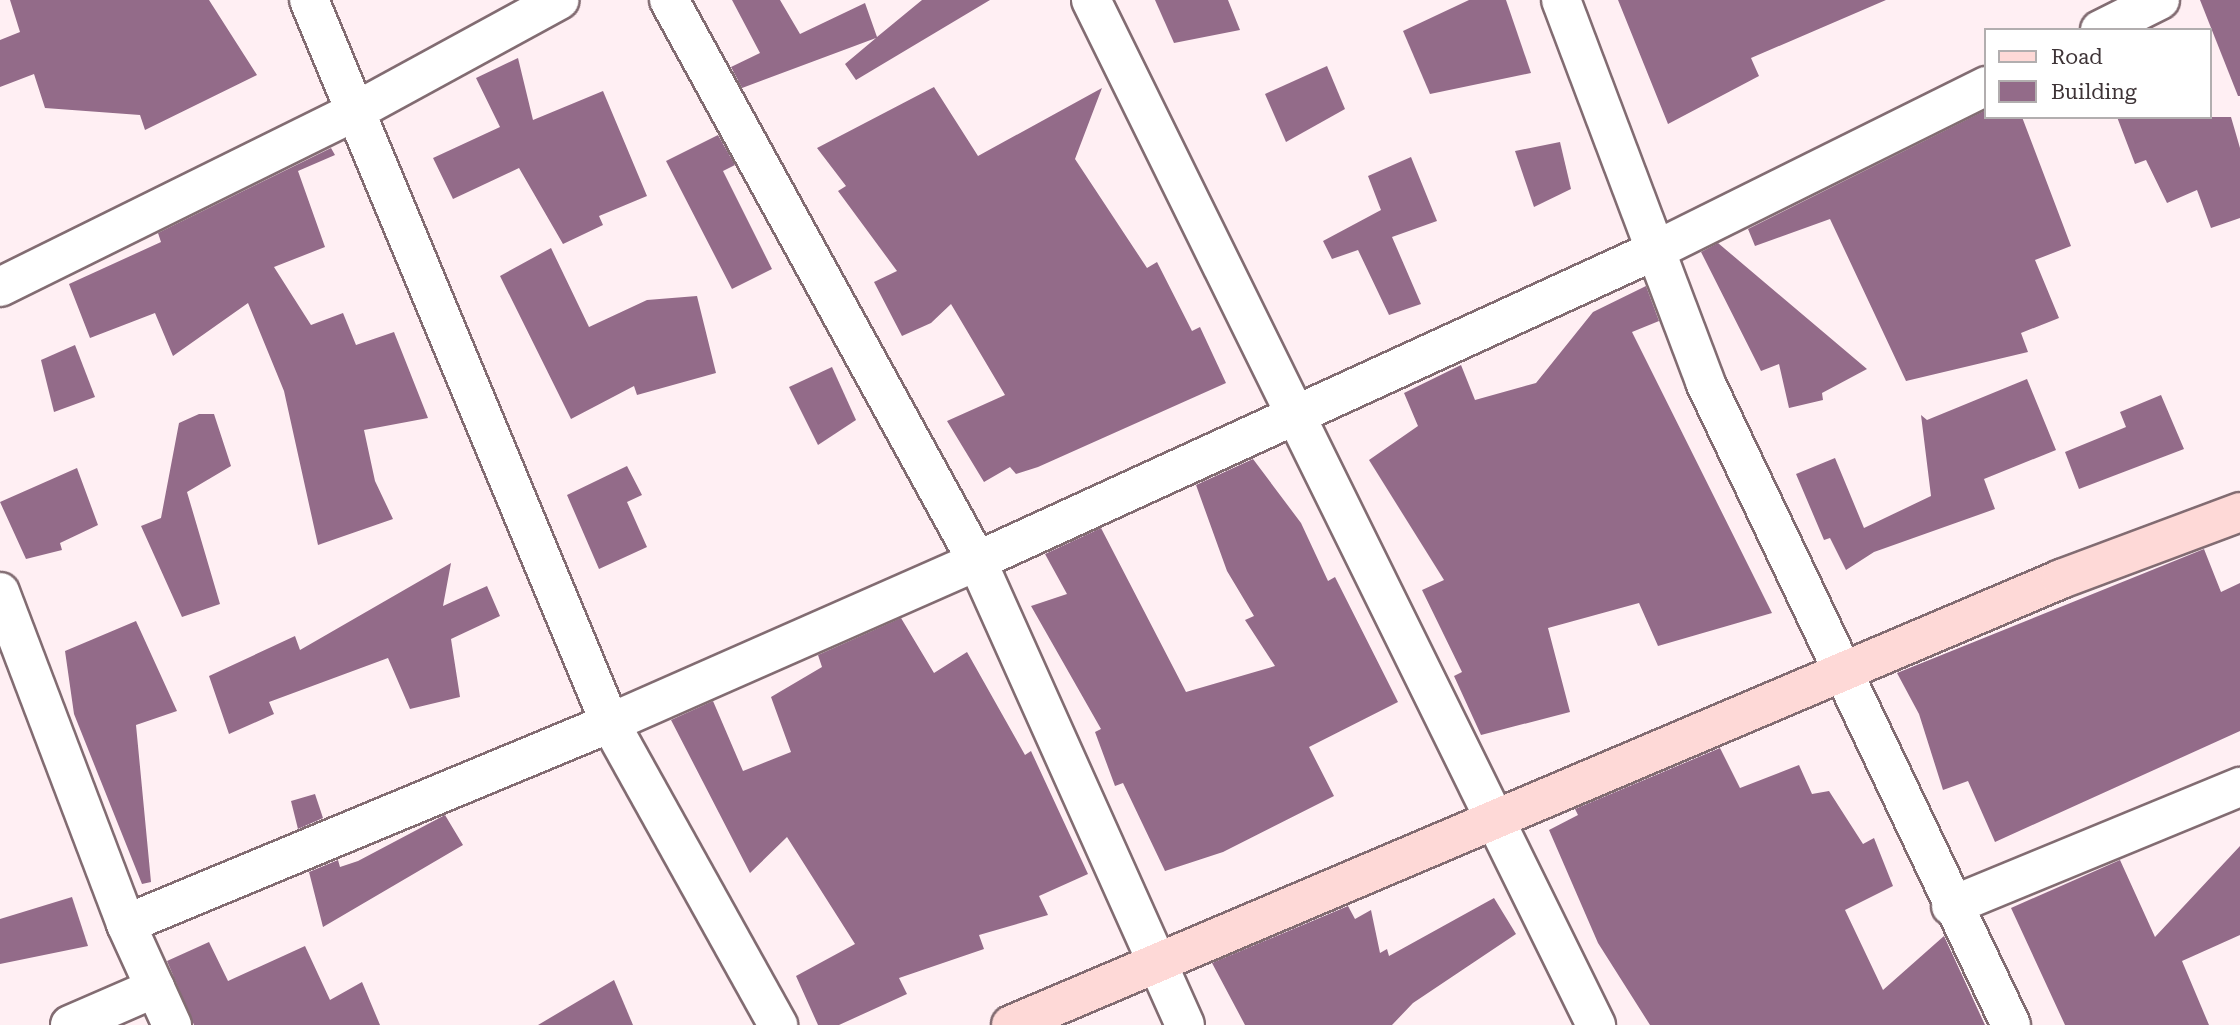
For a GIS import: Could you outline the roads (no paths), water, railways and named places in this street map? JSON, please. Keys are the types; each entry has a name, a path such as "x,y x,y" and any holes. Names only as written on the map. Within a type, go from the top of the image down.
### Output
{"street":[{"path":"309,0 610,723 778,1025"},
{"path":"0,287 354,111 559,0"},
{"path":"669,0 977,561 1185,1025"},
{"path":"1091,0 1597,1025"},
{"path":"1561,0 1706,382 1840,672 1951,906 2011,1025"},
{"path":"2104,28 2160,0"},
{"path":"126,924 610,723 977,561 1656,250 1984,87"},
{"path":"1011,1025 1157,960 1840,672 2240,512"},
{"path":"0,592 126,924 172,1025"},
{"path":"1951,906 2240,787"},
{"path":"70,1025 155,988"}]}
